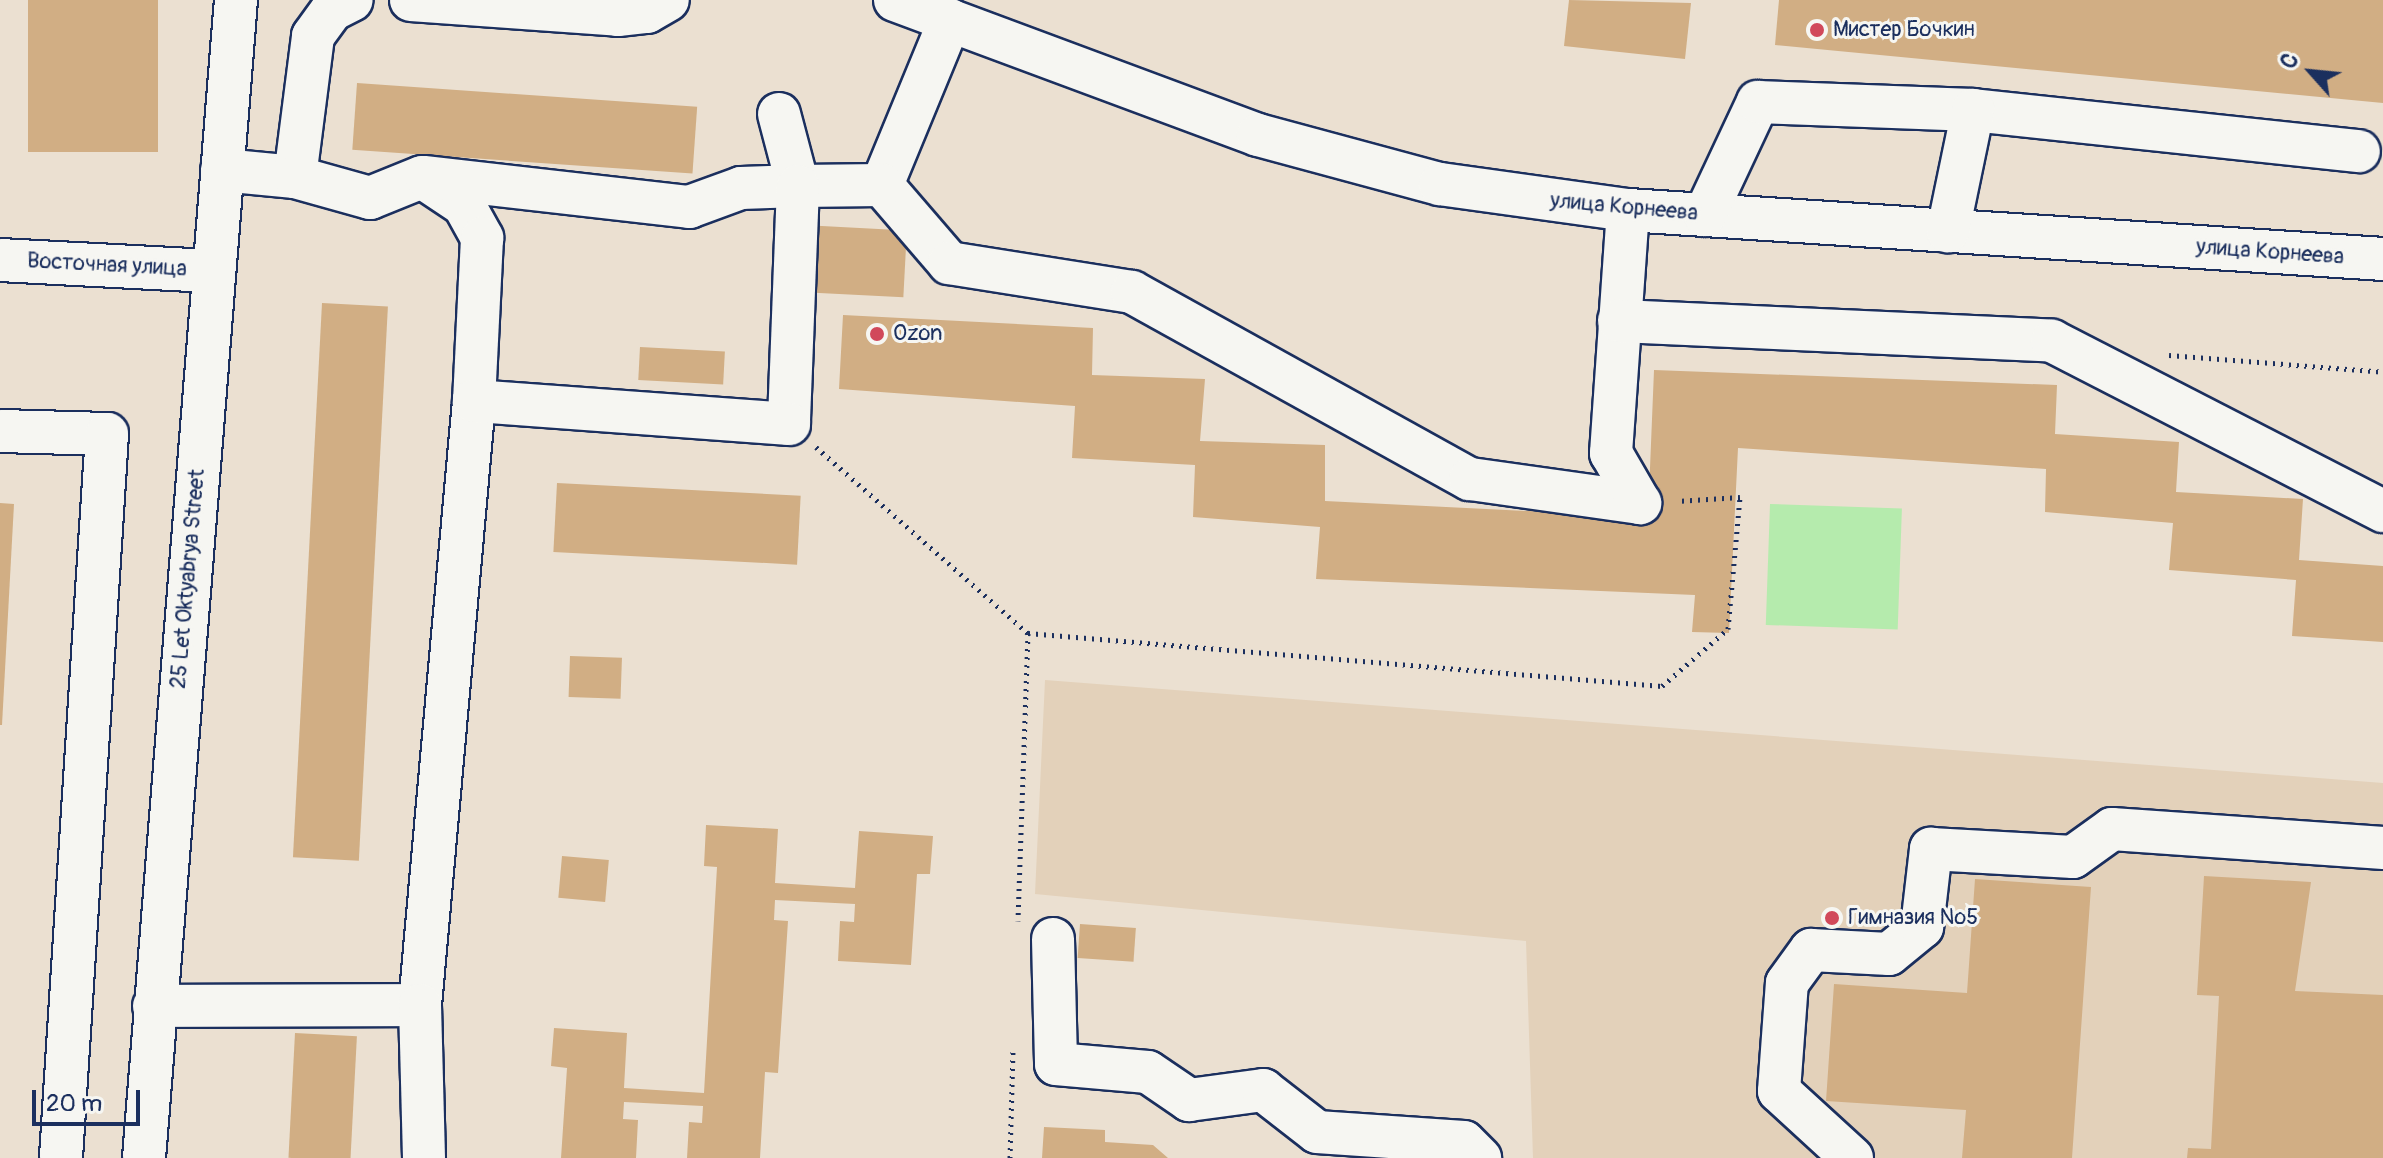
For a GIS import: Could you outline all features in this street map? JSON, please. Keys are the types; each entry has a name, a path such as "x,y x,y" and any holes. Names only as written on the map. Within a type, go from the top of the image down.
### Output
{"street":[{"name":"25 Let Oktyabrya Street","path":"144,1158 236,0"},
{"path":"295,177 313,36 332,10 352,0"},
{"path":"411,0 618,15 647,12 668,0"},
{"name":"улица Корнеева","path":"895,0 1328,157 1427,182 1628,210 2383,259"},
{"path":"882,185 950,20"},
{"path":"1705,215 1758,102 1973,110 2359,151"},
{"path":"1948,231 1973,110"},
{"path":"474,401 789,424 798,186 779,114"},
{"path":"222,170 295,177 370,198 422,177 689,207 741,188 882,185"},
{"path":"422,177 464,205 482,238 474,401 420,1005 424,1158"},
{"path":"882,185 949,263 1132,292 1470,479 1640,503"},
{"path":"1628,210 1611,453 1640,503"},
{"name":"Восточная улица","path":"0,260 213,271"},
{"path":"1619,321 2052,341 2383,511"},
{"path":"0,431 107,434 61,1158"},
{"path":"1852,1158 1779,1091 1787,983 1811,950 1889,954 1922,927 1931,849 2073,857 2112,829 2383,848"},
{"path":"1035,937 1056,1064 1148,1072 1189,1100 1263,1090 1317,1132 1464,1142 1480,1158"},
{"path":"154,1006 420,1005"}],"path":[{"path":"2153,354 2383,372"},
{"path":"789,424 1028,633 1662,686 1728,629 1740,497 1640,503"},
{"path":"1028,633 1035,937"},
{"path":"1010,1158 1014,1047"}],"shaded area":[{"name":"Гимназия №5","path":"1045,680 2383,783 2383,1158 1533,1158 1526,941 1035,894"}],"green space":[{"path":"1770,504 1902,509 1898,630 1766,625"}],"building":[{"path":"28,0 158,0 158,152 28,152"},
{"path":"1569,0 1691,3 1685,59 1564,46"},
{"path":"1779,0 2383,0 2383,103 1775,45"},
{"path":"357,83 697,107 692,174 352,150"},
{"path":"803,225 907,230 903,297 799,292"},
{"path":"322,303 388,306 359,861 293,857"},
{"path":"843,315 1093,328 1092,375 1205,379 1200,441 1325,445 1325,501 1648,517 1654,370 2057,385 2055,434 2179,442 2176,492 2303,499 2299,560 2383,566 2383,642 2292,636 2296,580 2169,570 2173,523 2045,512 2046,469 1738,448 1729,633 1692,632 1695,595 1316,579 1320,527 1193,517 1195,465 1072,458 1075,406 839,389"},
{"path":"640,347 725,351 723,384 638,380"},
{"path":"557,483 801,496 797,565 553,552"},
{"path":"0,503 14,504 2,725 0,725"},
{"path":"570,656 622,658 621,699 569,697"},
{"path":"706,825 778,829 775,883 855,888 859,831 933,836 930,874 917,874 911,965 838,961 840,921 854,922 855,904 775,900 774,920 788,921 778,1073 765,1072 760,1158 687,1158 689,1122 702,1123 703,1106 624,1102 623,1119 638,1120 636,1158 561,1158 567,1068 551,1066 554,1028 627,1033 624,1088 704,1093 717,867 704,866"},
{"path":"562,856 609,860 605,902 558,898"},
{"path":"2204,876 2311,882 2295,991 2383,995 2383,1158 2187,1158 2188,1148 2211,1149 2219,996 2197,995"},
{"path":"1975,879 2091,887 2072,1158 1962,1158 1966,1110 1826,1101 1834,984 1967,993"},
{"path":"1080,924 1136,928 1133,962 1078,958"},
{"path":"295,1033 357,1036 351,1158 288,1158"},
{"path":"1044,1127 1105,1130 1105,1142 1153,1145 1168,1158 1042,1158"}],"place":[{"name":"Мистер Бочкин","path":"1817,30"},
{"name":"Ozon","path":"877,334"},
{"name":"Гимназия №5","path":"1832,918"}]}
